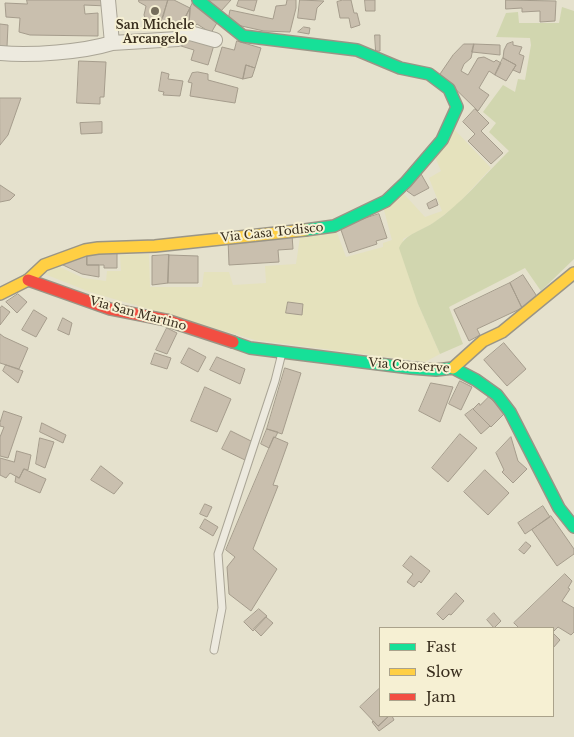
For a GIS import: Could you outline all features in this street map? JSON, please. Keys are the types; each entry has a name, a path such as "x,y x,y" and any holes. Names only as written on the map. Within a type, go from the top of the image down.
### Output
{"street":[{"path":"108,0 112,42"},
{"name":"Via Casa Todisco","path":"28,280 44,265 84,250 155,246 334,226 386,201 406,182 442,140 457,107 450,89 429,74 400,68 357,50 243,36 198,0"},
{"path":"0,53 15,54 95,48 112,42 178,39 181,35 190,33 215,40"},
{"path":"453,368 464,356 483,341 502,332 574,273"},
{"path":"0,294 28,280"},
{"name":"Via San Martino","path":"28,280 110,309 166,320 222,339"},
{"name":"Via Conserve","path":"222,339 250,348 411,368 436,370 453,368 476,380 497,395 510,412 559,508 574,527"}],"lane":[{"path":"214,650 222,608 218,554 275,381 282,352"}],"shaded area":[{"path":"454,129 491,168 457,205 432,224 403,239 418,304 440,354 425,362 255,340 90,292 42,273 56,265 83,278 106,281 107,271 121,271 120,255 149,254 150,287 202,287 204,272 229,272 233,285 266,283 265,266 296,264 300,237 336,230 346,257 383,247 383,243 392,240 384,210 403,193 425,217 442,211 429,178 441,171 435,157"}],"green space":[{"path":"562,7 574,11 574,259 541,291 525,268 449,307 463,344 440,354 418,304 399,248 409,236 433,223 454,207 509,151 489,132 496,123 483,112 503,85 515,92 518,79 525,80 531,45 530,38 496,37 506,13 518,12 519,23 559,23"}],"building":[{"path":"27,0 107,0 107,6 84,5 85,14 98,13 98,36 30,35 19,32 20,18 6,17 5,3 27,4"},
{"name":"San Michele Arcangelo","path":"139,0 168,0 161,21 154,24 146,20 144,15 146,6 139,2"},
{"path":"168,0 174,0 190,8 182,24 189,29 169,30 158,25 163,17"},
{"path":"194,0 218,21 211,33 197,24 189,29 190,8"},
{"path":"209,0 231,0 221,11"},
{"path":"239,0 257,0 254,11 237,6"},
{"path":"287,0 296,0 290,32 264,31 237,25 228,20 230,10 273,19 276,6 286,5"},
{"path":"300,0 324,1 317,8 315,20 298,18"},
{"path":"351,0 354,13 357,13 360,25 351,28 349,18 340,18 337,2"},
{"path":"365,0 375,0 375,11 366,11"},
{"path":"506,0 556,1 555,21 540,22 540,11 522,12 522,8 506,9"},
{"path":"190,8 189,29 182,24"},
{"path":"0,24 8,25 7,47 0,46"},
{"path":"304,27 310,28 309,34 298,32"},
{"path":"185,35 214,45 208,65 191,60 194,50 181,46"},
{"path":"375,35 380,35 380,51 376,51"},
{"path":"237,41 261,48 255,68 246,65 243,79 215,71 222,47 234,50"},
{"path":"513,42 513,45 522,47 519,54 524,56 520,73 513,70 516,65 503,58 507,44"},
{"path":"464,44 474,44 471,58 464,64 461,71 468,75 478,58 484,57 501,63 495,75 489,71 479,88 489,95 478,111 440,74 453,55"},
{"path":"474,44 500,45 500,55 472,52"},
{"path":"503,58 516,65 506,81 495,75"},
{"path":"79,61 106,62 104,97 100,97 100,104 77,103"},
{"path":"246,65 255,68 252,77 243,79"},
{"path":"162,72 169,74 168,79 183,81 180,96 163,95 164,92 159,91"},
{"path":"192,73 208,74 208,80 238,88 235,103 190,96 192,83 188,82"},
{"path":"0,98 21,98 8,135 0,145"},
{"path":"475,109 489,123 481,131 503,153 491,164 468,141 475,134 463,122"},
{"path":"102,122 102,133 81,134 80,123"},
{"path":"420,172 429,188 414,196 407,191"},
{"path":"0,185 15,195 10,200 0,202"},
{"path":"436,199 438,205 429,209 427,204"},
{"path":"379,214 387,238 376,241 377,244 349,253 340,227"},
{"path":"292,235 293,249 278,250 279,262 229,265 228,239"},
{"path":"87,252 87,265 99,265 99,277 82,274 63,265"},
{"path":"87,252 117,252 117,268 104,268 104,265 87,265"},
{"path":"169,255 198,256 198,283 168,283"},
{"path":"169,255 168,283 152,285 152,256"},
{"path":"523,275 538,298 522,308 510,283"},
{"path":"510,283 522,308 477,329 480,335 469,341 454,310"},
{"path":"18,294 27,302 17,313 6,302"},
{"path":"288,302 303,304 302,315 286,313"},
{"path":"2,306 10,312 0,325 0,309"},
{"path":"34,310 47,318 36,337 22,330"},
{"path":"63,318 72,323 69,335 58,330"},
{"path":"167,328 177,333 167,354 156,350"},
{"path":"0,334 28,348 19,369 0,363"},
{"path":"504,343 526,369 507,386 484,360"},
{"path":"189,348 206,357 198,372 181,363"},
{"path":"155,353 171,358 167,369 151,364"},
{"path":"217,357 245,369 240,384 210,370"},
{"path":"6,365 23,371 18,383 3,371"},
{"path":"285,368 301,373 282,434 267,429"},
{"path":"460,381 472,387 461,410 449,404"},
{"path":"431,383 453,387 440,422 419,411"},
{"path":"205,387 231,399 217,432 191,421"},
{"path":"489,397 505,413 491,427 473,409"},
{"path":"473,409 490,426 481,434 465,415"},
{"path":"4,411 22,417 8,458 0,456 0,437 4,427 0,426 0,423"},
{"path":"42,423 66,435 63,443 40,432"},
{"path":"267,429 278,432 269,448 261,444"},
{"path":"231,431 253,442 245,460 222,449"},
{"path":"460,434 477,448 448,482 432,468"},
{"path":"274,437 288,443 273,485 278,486 253,549 277,569 251,611 229,594 227,567 235,557 226,550"},
{"path":"511,437 518,461 527,469 513,483 502,472 504,470 496,453"},
{"path":"40,438 54,442 45,468 36,464"},
{"path":"17,451 31,455 28,470 24,469 19,478 10,473 6,478 0,475 0,458 14,462"},
{"path":"101,466 123,483 114,494 91,480"},
{"path":"24,469 46,479 40,493 15,482 16,476 19,478"},
{"path":"485,470 509,493 488,515 464,492"},
{"path":"205,504 212,507 207,517 200,514"},
{"path":"543,506 550,517 525,534 518,523"},
{"path":"551,516 574,549 574,554 557,566 532,530"},
{"path":"205,519 218,527 213,536 200,528"},
{"path":"526,542 531,546 524,554 519,550"},
{"path":"411,556 430,571 421,583 419,581 414,587 407,582 413,574 403,566"},
{"path":"565,574 572,581 568,588 570,589 562,601 574,608 574,632 571,635 558,627 554,631 554,627 518,627 514,623"},
{"path":"456,593 464,601 451,615 449,614 443,620 437,614"},
{"path":"259,609 267,616 253,631 244,622"},
{"path":"494,613 501,621 493,627 487,620"},
{"path":"266,617 273,623 261,636 254,629"},
{"path":"554,634 560,640 554,647"},
{"path":"379,689 379,717 388,717 378,726 360,707"},
{"path":"388,717 392,717 394,720 379,731 372,722 378,726"}],"traffic: fast":[{"path":"198,0 243,36 357,50 400,68 429,74 449,89 457,107 442,140 406,182 386,201 334,226 305,230"},
{"path":"233,342 250,348 411,368 436,370 453,368 476,380 497,395 510,412 559,508 574,527"}],"traffic: slow":[{"path":"0,294 28,280 44,265 85,250 155,246 305,230"},
{"path":"453,368 483,341 502,332 574,273"}],"traffic: jam":[{"path":"28,280 110,309 166,320 233,342"}],"place":[{"name":"San Michele Arcangelo","path":"155,11"}]}
